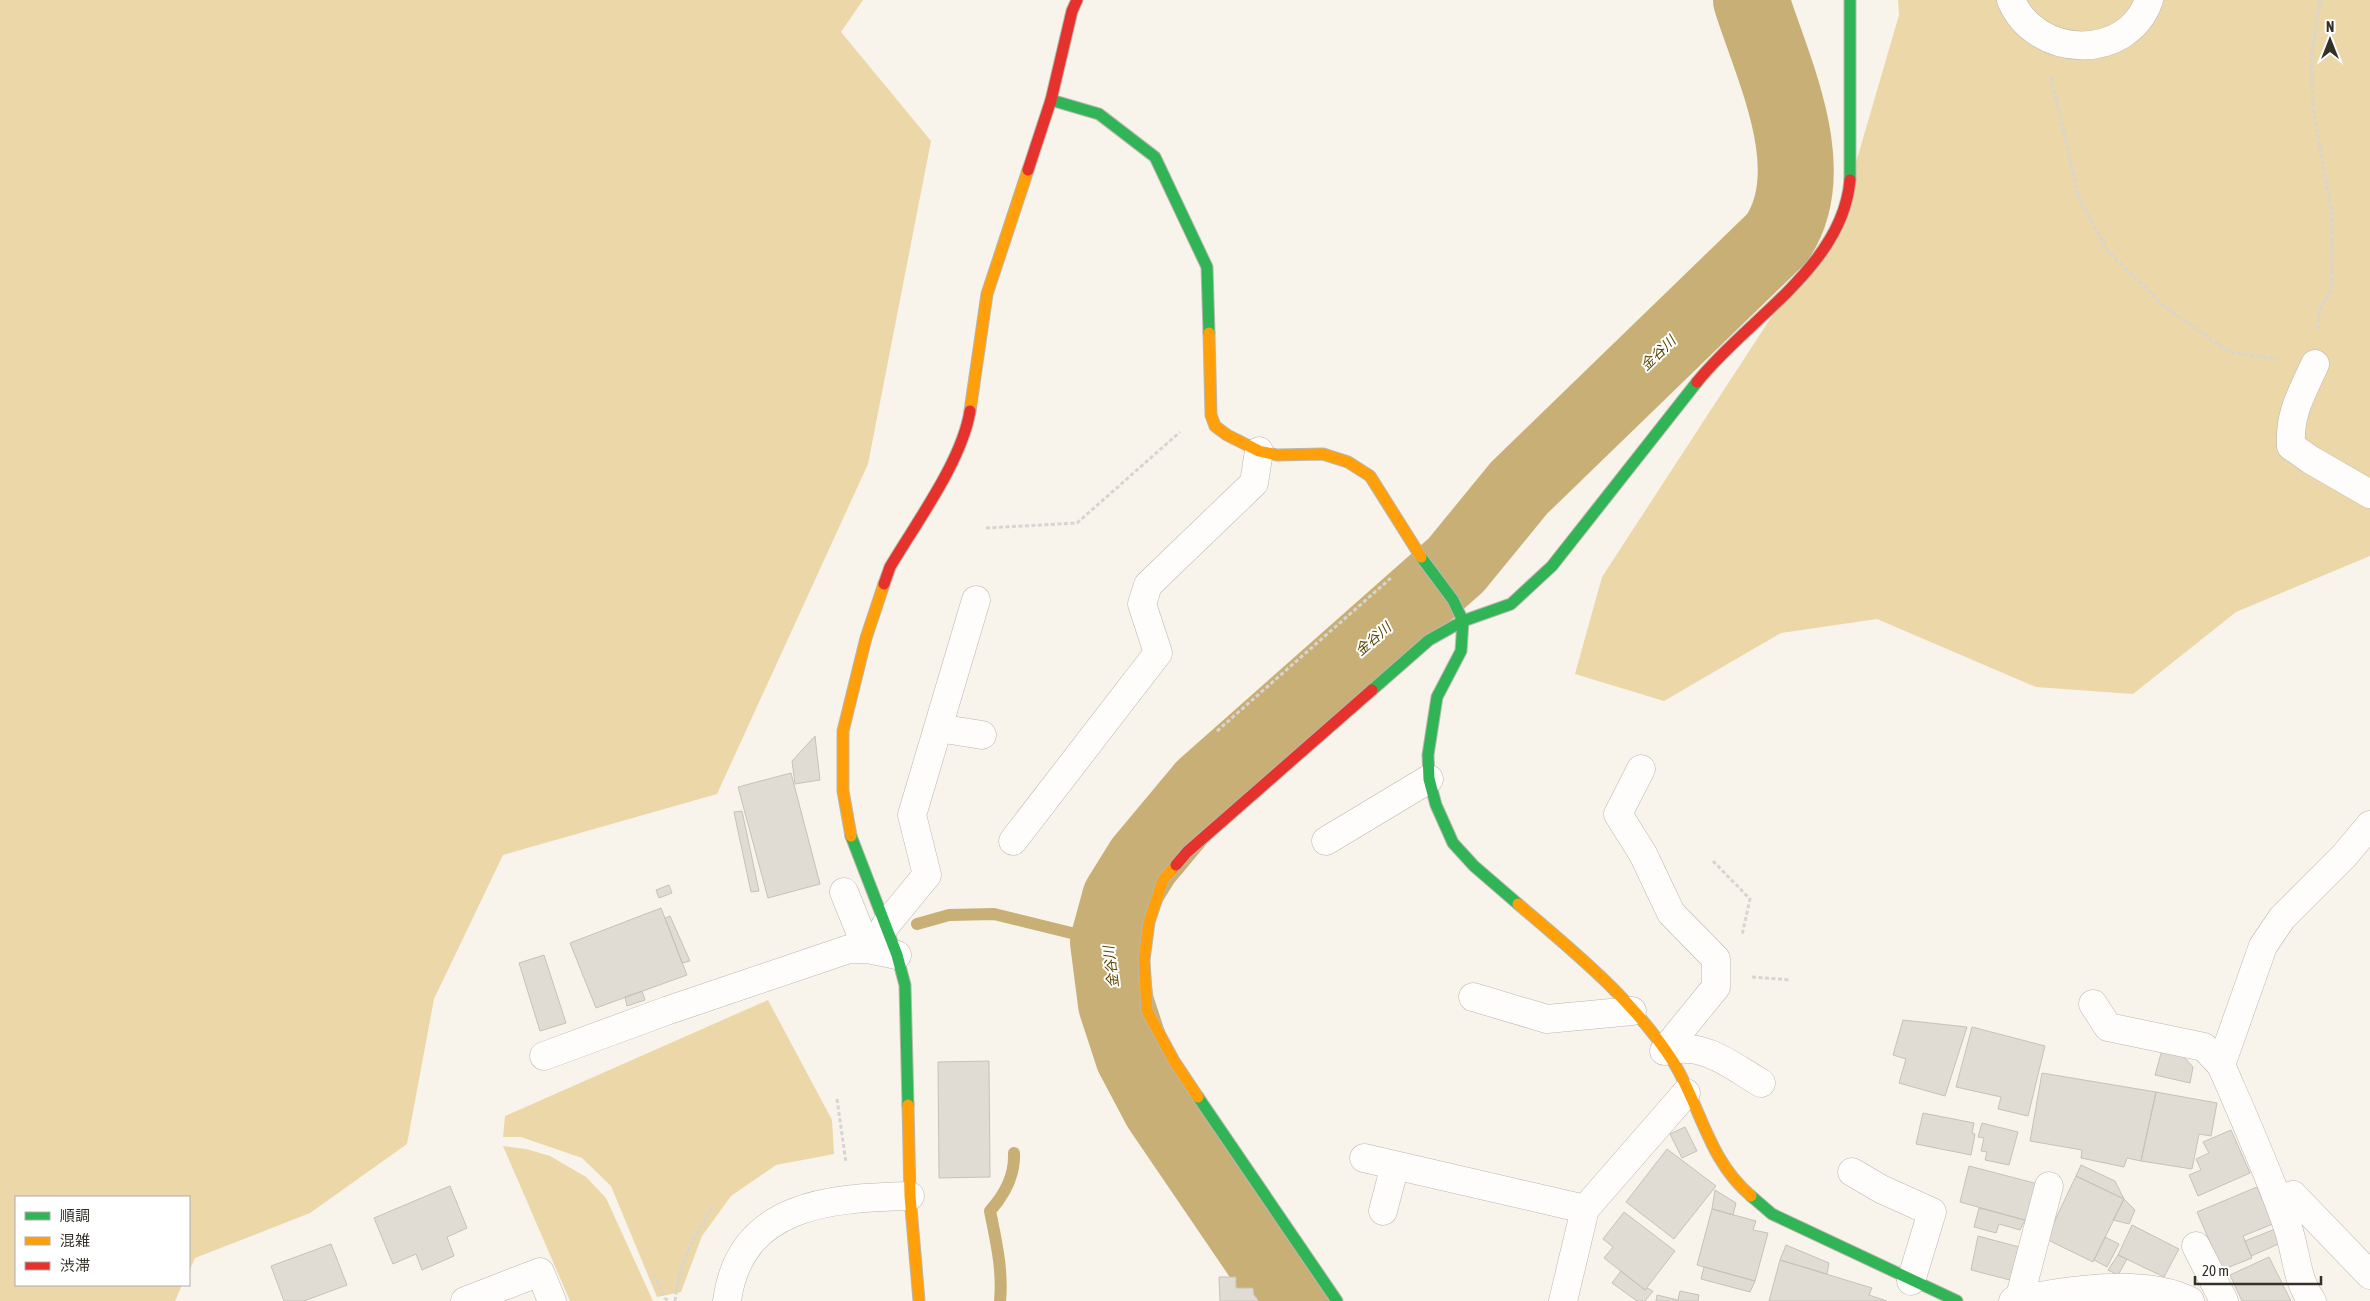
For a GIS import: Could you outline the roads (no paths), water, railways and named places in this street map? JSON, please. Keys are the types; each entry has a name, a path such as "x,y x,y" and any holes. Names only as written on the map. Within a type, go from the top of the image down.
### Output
{"street":[{"path":"919,1301 910,1196 905,985 897,955 852,844 846,818 843,791 843,730 866,638 890,567 948,470 968,423 987,294 1051,100 1072,11 1077,0"},
{"path":"1337,1301 1174,1061 1147,1010 1144,960 1149,922 1163,880 1187,852 1429,640 1463,621 1511,604 1552,566 1714,361 1810,268 1826,247 1844,214 1849,196 1852,164 1850,0"},
{"path":"2011,0 2015,8 2041,35 2057,42 2097,46 2116,39 2134,26 2148,0"},
{"path":"1051,100 1099,114 1155,157 1207,267 1211,415 1215,426 1227,435 1259,451 1278,455 1323,454 1348,462 1370,476 1419,555 1453,600 1463,621 1461,651 1441,688 1434,716 1428,755 1429,779 1436,805 1453,842 1474,866 1582,959 1632,1011 1674,1064 1720,1162 1747,1193 1772,1214 1957,1301"},
{"path":"2315,364 2297,404 2290,426 2291,446 2311,460 2370,494"},
{"path":"1013,841 1158,653 1142,604 1148,585 1254,483 1259,451"},
{"path":"885,926 926,876 912,815 976,600"},
{"path":"938,728 982,735"},
{"path":"1641,769 1618,814 1642,854 1671,912 1716,959 1716,987 1664,1051"},
{"path":"1326,841 1429,779"},
{"path":"2221,1065 2263,946 2282,918 2344,856 2370,825"},
{"path":"844,892 867,949"},
{"path":"544,1056 666,1010 849,949 867,949 897,955"},
{"path":"1473,997 1547,1019 1632,1011"},
{"path":"2092,1004 2108,1027 2204,1047 2221,1065 2278,1200 2294,1244 2302,1288 2312,1301"},
{"path":"1664,1051 1686,1048 1696,1050 1722,1060 1762,1083"},
{"path":"1564,1301 1585,1209 1686,1093"},
{"path":"1364,1158 1585,1209"},
{"path":"1383,1211 1395,1165"},
{"path":"1852,1172 1881,1189 1932,1212 1911,1281"},
{"path":"2049,1186 2016,1300 2095,1287 2150,1291 2179,1296 2190,1301"},
{"path":"2278,1200 2293,1195 2370,1275"},
{"path":"727,1301 730,1282 738,1260 756,1238 792,1212 824,1202 910,1196"},
{"path":"2196,1246 2224,1301"},
{"path":"465,1301 540,1272 552,1301"}],"waterway":[{"name":"金谷川","path":"1292,1301 1160,1107 1133,1056 1116,1004 1108,942 1120,898 1143,861 1204,788 1456,565 1519,488 1777,238 1790,211 1795,182 1795,151 1790,120 1781,88 1751,0"},
{"path":"917,924 949,915 994,914 1108,942"},
{"path":"1000,1301 1000,1267 990,1211 1000,1198 1011,1177 1014,1153"}]}
